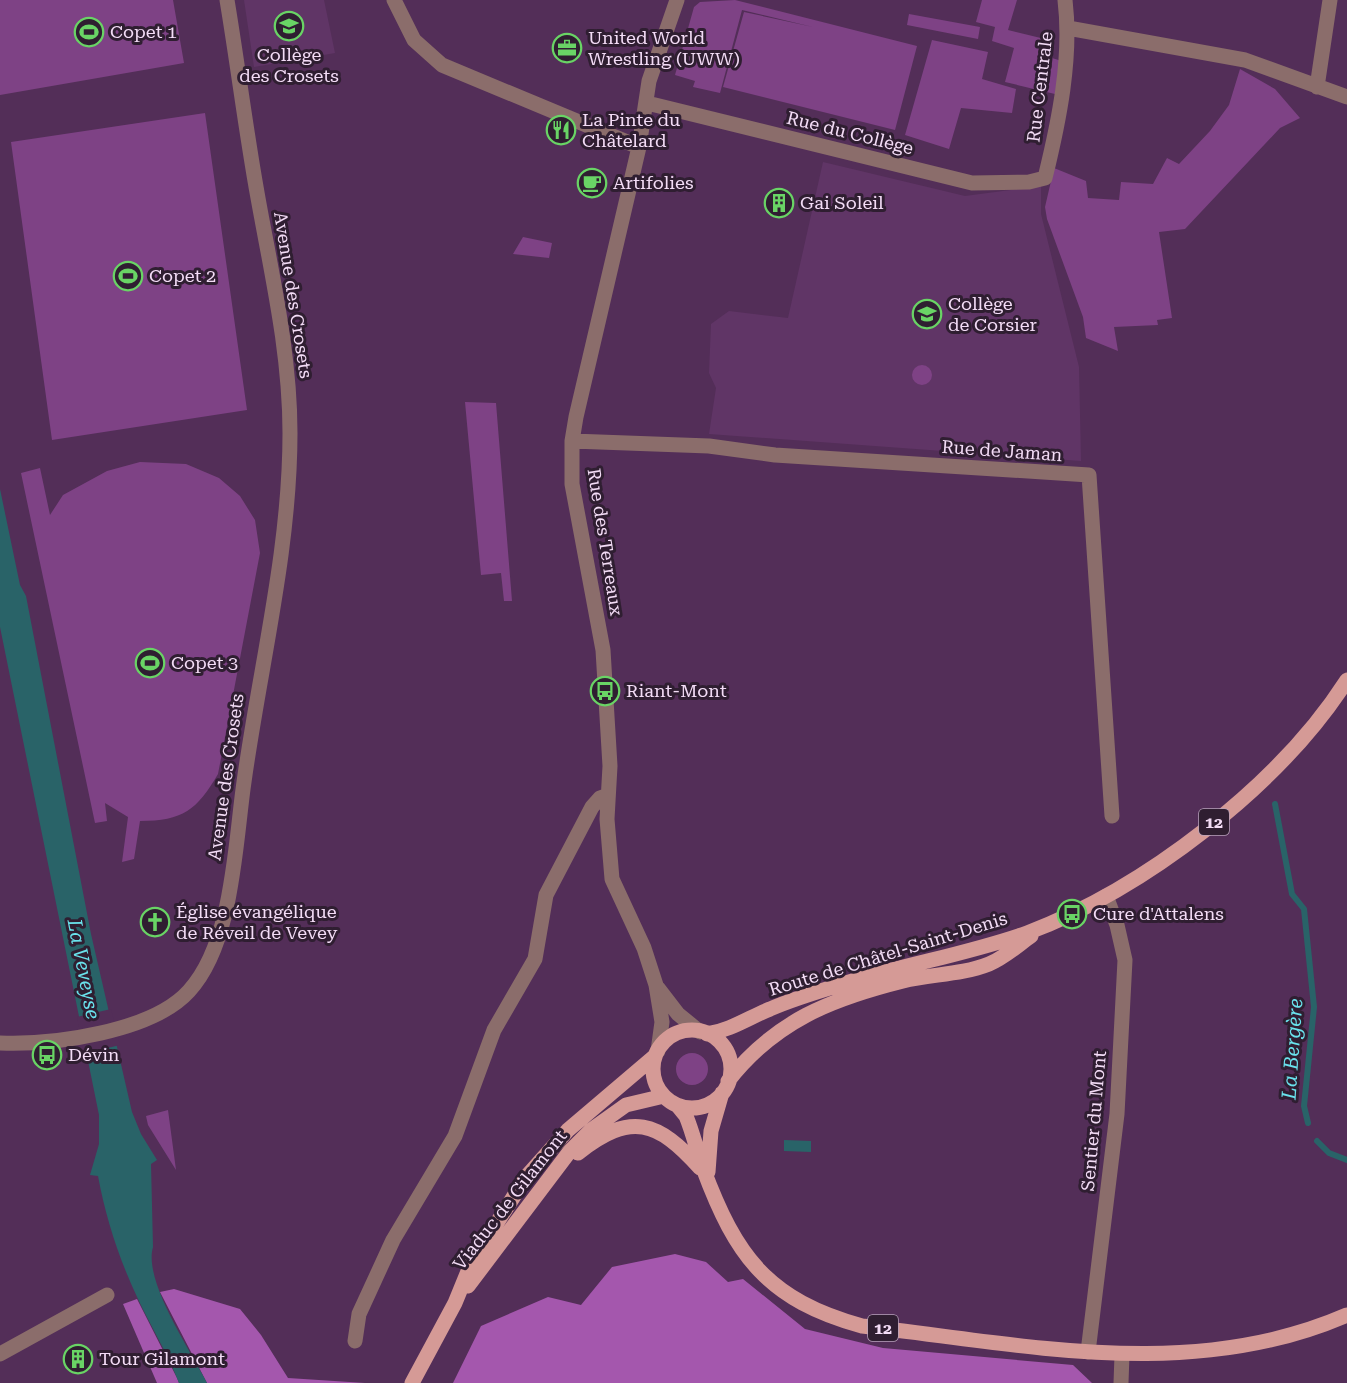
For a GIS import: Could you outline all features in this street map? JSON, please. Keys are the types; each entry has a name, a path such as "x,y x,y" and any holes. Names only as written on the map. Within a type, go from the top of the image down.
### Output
{"main road":[{"name":"Route de Châtel-Saint-Denis","path":"707,1179 711,1131 725,1087 764,1042 795,1020 898,982 954,973 989,964 1048,925 1106,896 1168,857 1249,792 1288,752 1347,680"},
{"name":"Route de Châtel-Saint-Denis","path":"704,1033 729,1029 788,1002 1048,925"},
{"name":"12","path":"657,1053 663,1043 677,1034 704,1033 720,1043 730,1064 725,1087 712,1102 692,1108 677,1105 664,1096"},
{"path":"657,1053 653,1070 655,1081 664,1096"},
{"name":"Viaduc de Gilamont","path":"412,1383 455,1303 471,1264 526,1177 568,1130 657,1053"},
{"name":"Viaduc de Gilamont","path":"455,1303 570,1151 610,1114 638,1101 664,1096"},
{"name":"Route de Châtel-Saint-Denis","path":"677,1105 686,1116 707,1179 733,1237 751,1263 775,1287 802,1305 831,1317 862,1326 1122,1355 1193,1352 1245,1346 1305,1333 1347,1315"},
{"path":"545,1184 602,1136 636,1127 658,1131 669,1137 707,1179"}],"street":[{"name":"Avenue des Crosets","path":"0,1042 55,1041 87,1036 157,1015 189,992 209,959 225,914 250,736 284,540 290,443 289,386 284,342 226,0"},
{"path":"394,0 414,40 442,65 639,147"},
{"name":"Rue des Terreaux","path":"657,1053 662,1022 656,985 640,938 612,879 607,819 610,766 603,650 572,484 572,441 639,147 649,81 677,0"},
{"name":"Rue Centrale","path":"1045,178 1053,145 1067,53 1068,28 1065,0"},
{"path":"1317,87 1330,0"},
{"path":"1068,28 1245,60 1347,97"},
{"name":"Rue du Collège","path":"647,103 972,183 1029,182 1045,178"},
{"name":"Rue de Jaman","path":"572,441 709,446 776,455 1089,475 1112,816"},
{"path":"355,1341 359,1314 393,1240 455,1136 494,1030 535,959 546,895 592,807 600,798 608,795"},
{"name":"Sentier du Mont","path":"1088,1352 1117,1114 1125,960 1118,925 1106,896"},
{"name":"Rue des Terreaux","path":"656,985 678,1014 704,1033"},
{"path":"0,1354 107,1295"},
{"path":"1121,1383 1122,1355"}],"shaded area":[{"name":"Copet 1","path":"0,0 173,0 184,63 0,95"},
{"name":"Collège des Crosets","path":"244,0 324,0 335,53 254,67"},
{"path":"735,0 917,46 895,130 723,87 744,12 813,27 742,10 720,93 693,87 695,81 675,75 694,7 700,2"},
{"path":"982,0 1017,0 1008,30 1049,40 1045,56 1062,61 1055,94 1005,82 1014,48 992,41 995,27 976,22"},
{"path":"909,14 980,27 978,39 907,25"},
{"path":"932,40 988,52 982,79 1016,89 1012,113 961,108 949,149 905,135"},
{"path":"1240,69 1275,89 1300,118 1280,128 1185,229 1159,232 1172,318 1157,320 1158,325 1114,327 1118,351 1086,338 1083,317 1047,219 1045,207 1054,168 1086,181 1088,198 1119,200 1121,182 1153,184 1167,158 1179,164 1210,131 1229,105"},
{"name":"Copet 2","path":"205,113 247,410 52,440 11,142"},
{"name":"Collège de Corsier","path":"823,162 965,196 1041,186 1041,214 1079,367 1081,461 709,434 716,388 709,373 711,324 729,311 788,318"},
{"path":"523,237 552,243 549,258 513,254"},
{"path":"918,365 926,365 932,371 932,379 926,385 918,385 912,379 912,371"},
{"path":"465,402 496,403 512,601 504,601 501,573 481,575"},
{"name":"Copet 3","path":"140,462 186,464 219,478 240,496 255,520 260,553 218,774 203,797 187,811 167,819 140,821 134,859 122,862 128,817 105,803 107,821 95,823 21,473 40,468 50,515 63,495 107,471"},
{"path":"692,1053 703,1058 708,1069 703,1080 692,1085 681,1080 676,1069 681,1058"},
{"path":"168,1110 176,1170 148,1125 146,1116"},
{"path":"675,1254 706,1262 728,1282 743,1279 805,1329 883,1348 1073,1365 1092,1383 453,1383 481,1326 548,1297 581,1305 612,1267"},
{"path":"174,1289 240,1309 261,1335 288,1378 365,1383 207,1383 160,1292"},
{"path":"137,1299 179,1383 157,1383 123,1304"}],"water":[{"name":"La Veveyse","path":"0,489 20,585 26,596 91,934 132,1112 141,1134 157,1160 151,1164 152,1261 155,1278 170,1316 207,1383 179,1383 125,1269 109,1223 98,1176 90,1175 99,1144 99,1115 0,627"},
{"path":"784,1140 811,1141 811,1152 784,1151"}],"pier":[{"path":"111,1009 120,1045 84,1054 77,1017"}],"waterway":[{"name":"La Bergère","path":"1275,804 1292,894 1304,909 1314,1007 1304,1106 1308,1123"},
{"name":"La Bergère","path":"1317,1141 1329,1153 1347,1160"}],"place":[{"name":"Collège des Crosets","path":"289,26"},
{"name":"Copet 1","path":"89,32"},
{"name":"United World Wrestling (UWW)","path":"567,48"},
{"name":"La Pinte du Châtelard","path":"561,130"},
{"name":"Artifolies","path":"592,183"},
{"name":"Gai Soleil","path":"779,203"},
{"name":"Copet 2","path":"128,276"},
{"name":"Collège de Corsier","path":"927,314"},
{"name":"Copet 3","path":"150,663"},
{"name":"Riant-Mont","path":"605,691"},
{"name":"Cure d'Attalens","path":"1072,914"},
{"name":"Église évangélique de Réveil de Vevey","path":"155,922"},
{"name":"Dévin","path":"47,1055"},
{"name":"Tour Gilamont","path":"78,1359"}]}
